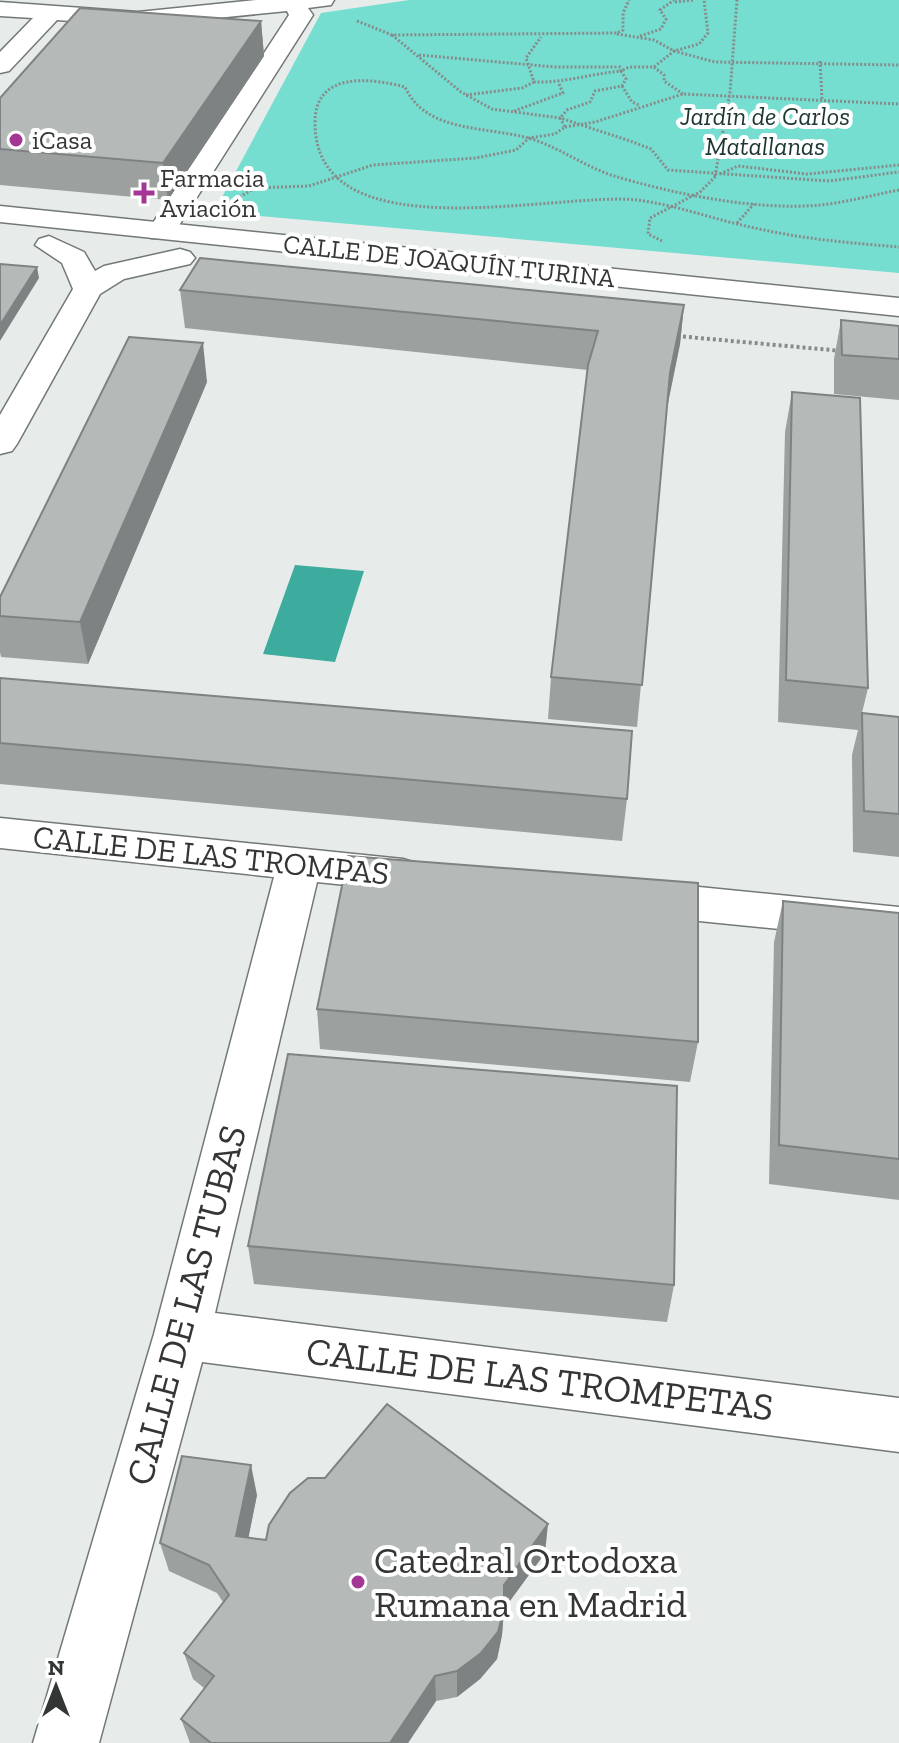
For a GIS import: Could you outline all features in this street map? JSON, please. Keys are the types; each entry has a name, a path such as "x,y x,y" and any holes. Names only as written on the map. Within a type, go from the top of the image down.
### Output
{"street":[{"path":"0,9 138,19 323,0"},
{"path":"161,232 301,15 294,2"},
{"path":"0,66 51,13"},
{"name":"CALLE DE JOAQUÍN TURINA","path":"0,214 899,307"},
{"name":"CALLE DE JOAQUÍN TURINA","path":"0,240 899,331"},
{"path":"49,245 74,258 88,289"},
{"path":"0,444 88,289 114,272 180,258"},
{"name":"CALLE DE LAS TROMPAS","path":"0,833 450,879"},
{"name":"CALLE DE LAS TUBAS","path":"66,1743 182,1334 299,864"},
{"path":"605,895 899,924"},
{"name":"CALLE DE LAS TROMPETAS","path":"182,1334 899,1425"}],"path":[{"path":"617,33 623,30 623,13 629,0"},
{"path":"637,37 661,29 666,19 660,10 674,1 694,0"},
{"path":"466,95 510,91 534,82 559,84 575,76 621,71 629,67 654,67 674,51 699,44 708,33 704,0"},
{"path":"717,174 729,94 737,0"},
{"path":"355,20 392,35 466,95 492,109 560,118 651,149 668,170 829,181 899,172"},
{"path":"392,35 617,33 654,40 674,51 732,62 820,61 899,65"},
{"path":"534,82 526,58 541,36"},
{"path":"418,55 464,54 546,66 608,64 620,67 626,79 622,86"},
{"path":"820,61 822,99"},
{"path":"654,67 664,75 664,81 683,94"},
{"path":"899,190 821,205 754,204 660,187 609,174 529,138 449,124 413,105 405,87 378,78 344,80 325,89 313,112 316,139 324,165 334,179 365,195 402,205 452,208 619,199 672,206 737,224 899,247"},
{"path":"514,112 529,100 557,97 563,93 559,84"},
{"path":"560,118 567,110 590,102 595,91 607,86 622,86"},
{"path":"622,86 632,102 639,105"},
{"path":"228,204 255,188 309,186 373,165 476,158 516,150 529,138 555,134 565,127 583,126 639,105 683,94 899,104"},
{"path":"560,118 565,127"},
{"path":"662,241 648,234 650,218 700,192 717,174 738,166 807,174 899,165"},
{"path":"737,224 754,204"},
{"path":"663,334 853,352"}],"green space":[{"name":"Jardín de Carlos Matallanas","path":"409,0 899,0 899,273 214,212 321,13"}],"shaded area":[{"path":"295,565 364,571 335,662 263,654"}],"building":[{"path":"80,8 261,21 163,163 0,149 0,98"},
{"path":"200,258 684,305 670,373 642,685 551,677 588,365 598,331 180,290"},
{"path":"0,264 37,267 0,325"},
{"path":"841,320 899,326 899,359 842,355"},
{"path":"129,337 203,343 80,622 0,616 0,597"},
{"path":"792,392 860,398 868,688 786,680"},
{"path":"0,678 632,731 627,799 0,743"},
{"path":"862,713 899,717 899,814 864,811"},
{"path":"348,856 698,883 698,1042 317,1009"},
{"path":"783,901 899,913 899,1159 779,1145"},
{"path":"288,1054 677,1086 674,1285 248,1246"},
{"name":"Catedral Ortodoxa Rumana en Madrid","path":"387,1404 548,1524 504,1585 504,1608 498,1632 481,1653 457,1671 435,1676 390,1743 211,1743 181,1719 214,1676 184,1653 229,1595 209,1565 160,1543 182,1456 251,1465 236,1536 266,1540 269,1525 290,1493 308,1478 325,1478"}],"place":[{"name":"iCasa","path":"16,140"},
{"name":"Farmacia Aviación","path":"144,193"},
{"name":"Catedral Ortodoxa Rumana en Madrid","path":"358,1582"}]}
